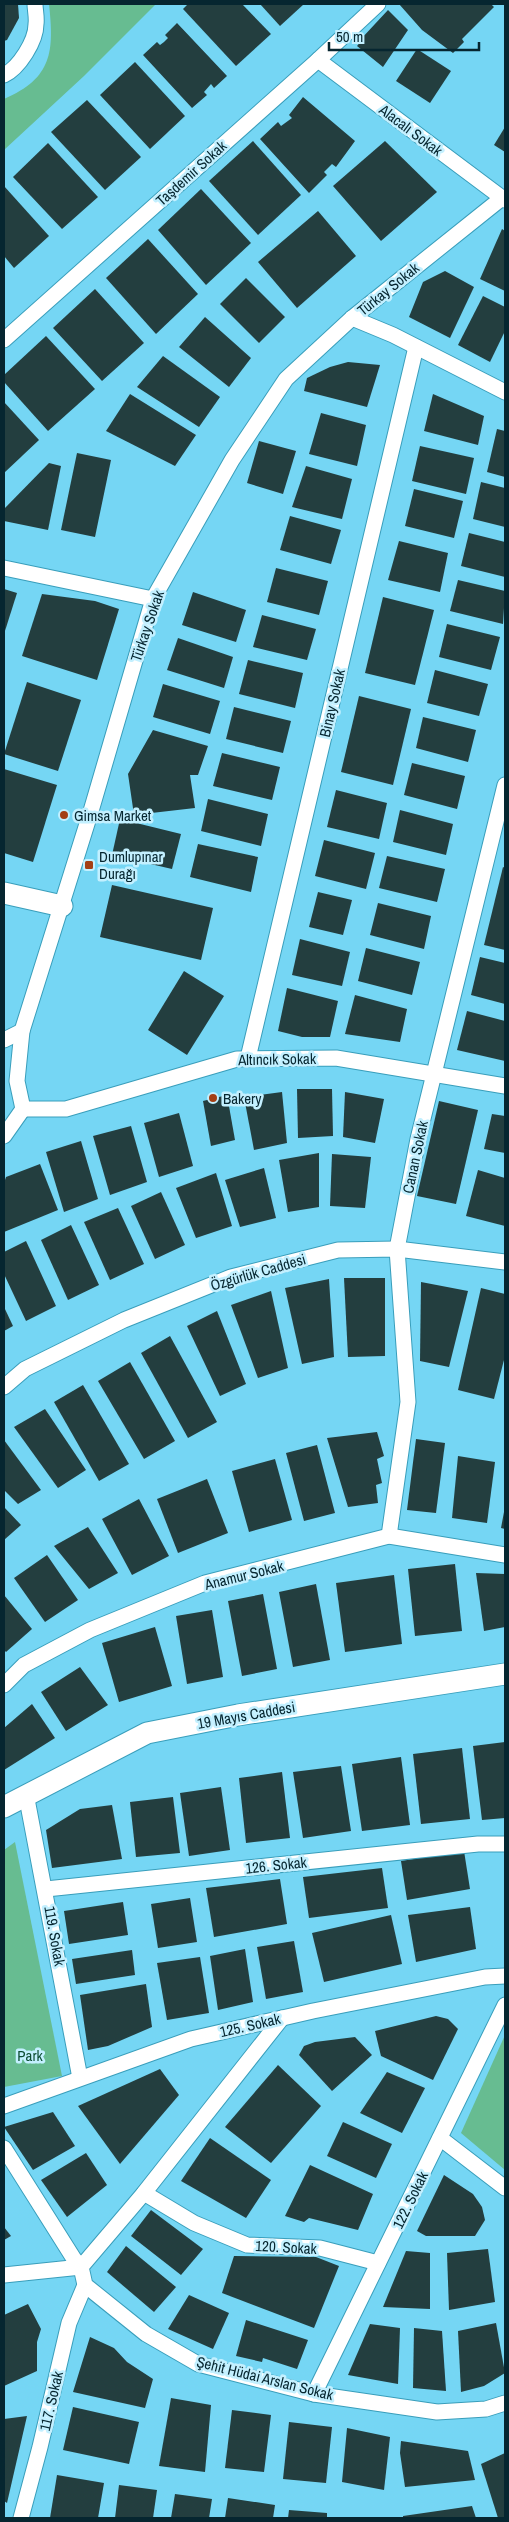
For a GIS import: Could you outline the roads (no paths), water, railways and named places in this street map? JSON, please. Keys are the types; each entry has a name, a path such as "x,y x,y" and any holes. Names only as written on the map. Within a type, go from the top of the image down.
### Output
{"main road":[{"path":"4,893 62,906"},
{"name":"19 Mayıs Caddesi","path":"4,1807 26,1794 148,1733 238,1715 505,1674"}],"street":[{"path":"4,75 13,71 32,40 37,25 35,4"},
{"name":"Taşdemir Sokak","path":"4,340 318,60 378,4"},
{"name":"Alacalı Sokak","path":"318,60 504,199"},
{"name":"Türkay Sokak","path":"23,1109 17,1081 22,1031 62,906 153,599 232,460 286,379 352,318 504,199"},
{"path":"352,318 416,347 505,392"},
{"name":"Binay Sokak","path":"248,1058 416,347"},
{"path":"4,568 153,599"},
{"name":"Canan Sokak","path":"389,1536 408,1402 397,1249 418,1139 505,785"},
{"path":"4,1040 22,1031"},
{"name":"Altıncık Sokak","path":"23,1109 66,1109 236,1059 248,1058 336,1058 505,1086"},
{"path":"4,1136 23,1109"},
{"name":"Özgürlük Caddesi","path":"4,1387 25,1369 124,1320 231,1277 338,1250 397,1249 505,1262"},
{"name":"Anamur Sokak","path":"4,1685 24,1665 90,1630 205,1583 389,1536 505,1555"},
{"name":"119. Sokak","path":"26,1794 46,1889 80,2078"},
{"name":"126. Sokak","path":"46,1889 478,1844 505,1844"},
{"name":"125. Sokak","path":"4,2106 191,2039 282,2018 485,1978 505,1976"},
{"name":"122. Sokak","path":"314,2394 505,2005"},
{"path":"4,2275 81,2267 144,2193 282,2018"},
{"path":"440,2138 505,2188"},
{"path":"4,2148 74,2259 81,2267 85,2285"},
{"name":"120. Sokak","path":"144,2193 194,2224 247,2245 320,2248 378,2263"},
{"name":"Şehit Hüdai Arslan Sokak","path":"85,2285 146,2334 198,2364 314,2394 437,2412 486,2409 505,2403"},
{"name":"117. Sokak","path":"21,2518 69,2323 85,2285"}],"place":[{"name":"Gimsa Market","path":"64,815"},
{"name":"Dumlupınar Durağı","path":"89,865"},
{"name":"Bakery","path":"213,1098"}],"park label":[{"name":"Park","path":"30,2055"}]}
